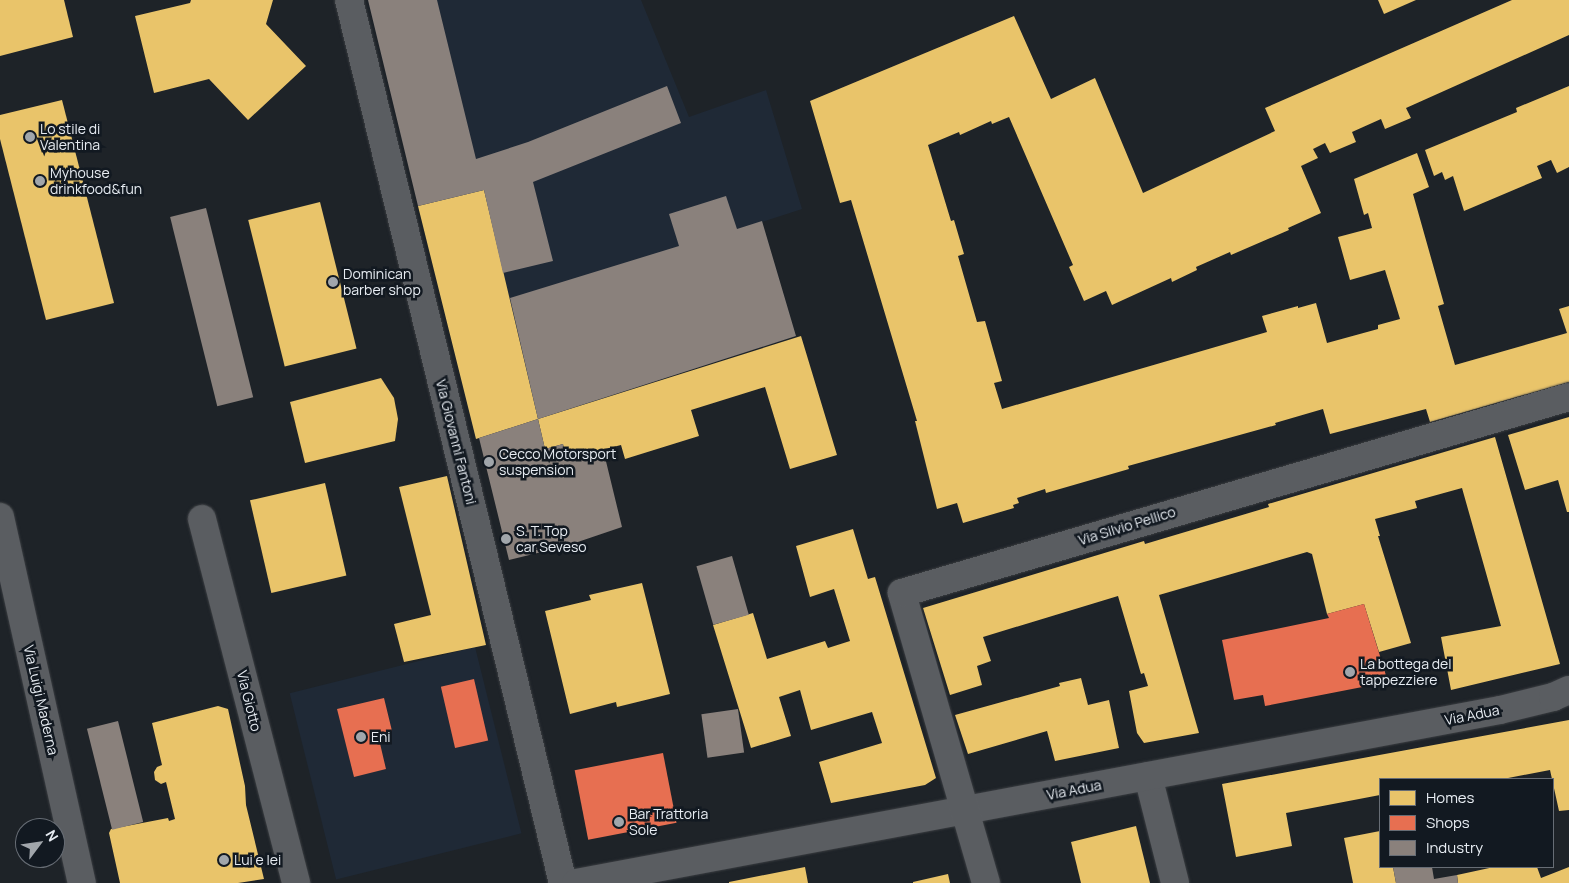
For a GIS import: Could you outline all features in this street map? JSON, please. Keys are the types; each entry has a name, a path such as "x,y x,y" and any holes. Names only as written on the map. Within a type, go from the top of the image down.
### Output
{"street":[{"name":"Via Giovanni Fantoni","path":"349,0 563,883"},
{"name":"Via Silvio Pellico","path":"986,883 963,811 902,593 1569,397"},
{"name":"Via Luigi Maderna","path":"0,517 82,883"},
{"name":"Via Giotto","path":"202,519 296,883"},
{"name":"Via Adua","path":"576,883 1500,710 1553,697 1569,690"},
{"path":"1148,776 1175,883"}],"shaded area":[{"path":"368,0 641,0 689,117 766,90 802,209 762,222 796,336 476,439"},
{"path":"475,647 521,833 336,880 290,693"}],"building: Homes":[{"path":"0,0 64,0 73,37 0,56"},
{"path":"191,0 273,0 266,24 306,66 248,120 209,79 154,93 135,16 190,3"},
{"path":"1378,0 1416,0 1384,14"},
{"path":"1512,0 1569,0 1569,35 1406,108 1411,118 1385,129 1381,119 1352,132 1356,142 1330,153 1325,143 1313,149 1318,158 1301,166 1321,213 1288,228 1289,230 1231,255 1230,252 1196,267 1197,270 1172,282 1171,278 1112,305 1106,291 1084,301 1069,267 1073,265 1009,117 992,124 991,121 960,135 959,132 928,145 951,221 954,220 964,254 958,256 977,322 985,321 1002,381 994,383 1002,409 1267,332 1262,316 1298,306 1298,308 1316,303 1327,343 1378,329 1378,325 1400,319 1385,270 1350,280 1338,237 1372,228 1368,213 1364,215 1354,179 1417,153 1429,187 1413,194 1444,304 1438,306 1455,365 1567,333 1559,309 1569,306 1569,382 1430,422 1426,409 1330,434 1323,409 1275,423 1276,425 1128,466 1129,469 1046,493 1045,489 1017,498 1019,503 1013,505 1014,508 963,523 957,503 937,509 915,421 917,421 851,200 840,203 810,101 1014,16 1051,99 1095,78 1143,193 1275,131 1265,108"},
{"path":"1569,86 1569,167 1557,173 1551,160 1537,166 1542,178 1464,211 1453,176 1445,180 1442,172 1434,176 1425,150 1517,112 1516,108"},
{"path":"62,100 114,303 46,320 0,139 0,115"},
{"path":"484,190 538,419 476,439 418,206"},
{"path":"320,202 357,349 285,366 248,220"},
{"path":"801,336 837,455 790,469 765,387 691,410 699,436 625,459 621,445 566,459 563,444 545,449 538,419"},
{"path":"381,378 394,398 398,419 395,441 305,463 290,402"},
{"path":"1569,417 1569,512 1567,512 1558,480 1525,490 1508,435"},
{"path":"1495,437 1560,664 1451,690 1441,637 1501,626 1462,488 1415,501 1417,508 1375,519 1380,536 1378,536 1411,643 1379,652 1364,604 1327,614 1312,554 1307,552 1159,595 1199,733 1144,743 1137,733 1129,691 1148,686 1144,673 1141,674 1118,596 983,637 991,661 977,666 982,685 950,695 923,608 1144,541 1145,544 1269,507 1268,504"},
{"path":"447,476 486,645 404,662 394,624 431,615 399,487"},
{"path":"325,483 346,576 271,593 250,500"},
{"path":"853,529 868,579 875,577 936,778 925,785 831,803 819,762 882,743 872,712 811,730 800,690 779,697 791,736 751,748 713,625 753,613 767,659 825,641 828,648 850,641 834,589 810,597 796,546"},
{"path":"642,583 670,694 617,707 616,702 570,714 545,611 591,600 589,595"},
{"path":"1081,678 1088,705 1109,700 1119,748 1055,761 1047,731 968,754 955,715 1060,686 1059,683"},
{"path":"218,706 228,709 245,786 246,805 264,879 238,883 120,883 109,833 111,829 168,818 169,821 175,819 166,782 161,784 155,780 154,772 157,767 162,765 152,723"},
{"path":"1569,720 1569,810 1559,811 1554,788 1554,778 1552,778 1550,770 1508,778 1379,778 1379,795 1286,813 1292,846 1236,857 1222,784"},
{"path":"1136,826 1150,883 1081,883 1071,842"},
{"path":"1379,831 1379,868 1393,868 1396,883 1353,883 1344,838"},
{"path":"805,867 808,883 729,883 729,882"},
{"path":"1569,867 1569,883 1458,883 1457,875 1489,868 1537,868 1541,878"},
{"path":"948,874 950,883 913,883 913,882"}],"building: Shops":[{"path":"1364,604 1388,682 1265,706 1263,695 1234,700 1222,640 1329,618 1327,614"},
{"path":"474,679 488,740 455,748 441,687"},
{"path":"384,698 392,731 378,735 386,769 354,777 337,709"},
{"path":"663,753 677,823 588,840 575,770"}],"building: Industry":[{"path":"368,0 437,0 476,159 528,142 667,86 681,123 533,182 553,261 503,273 484,190 418,206"},
{"path":"726,196 737,229 762,221 796,336 538,419 510,298 679,246 669,214"},
{"path":"206,208 253,397 217,406 170,217"},
{"path":"538,419 545,449 563,444 566,459 603,449 622,527 566,546 509,560 479,438"},
{"path":"732,556 749,615 713,625 696,566"},
{"path":"738,709 744,753 707,758 701,714"},
{"path":"118,721 143,822 112,830 87,729"},
{"path":"1393,868 1432,868 1434,879 1457,875 1458,883 1396,883"}],"place":[{"name":"Lo stile di Valentina","path":"30,137"},
{"name":"Myhouse drinkfood&fun","path":"40,181"},
{"name":"Dominican barber shop","path":"333,282"},
{"name":"Cecco Motorsport suspension","path":"489,462"},
{"name":"S. T. Top car Seveso","path":"506,539"},
{"name":"La bottega del tappezziere","path":"1350,672"},
{"name":"Eni","path":"361,737"},
{"name":"Bar Trattoria Sole","path":"619,822"},
{"name":"Lui e lei","path":"224,860"}]}
